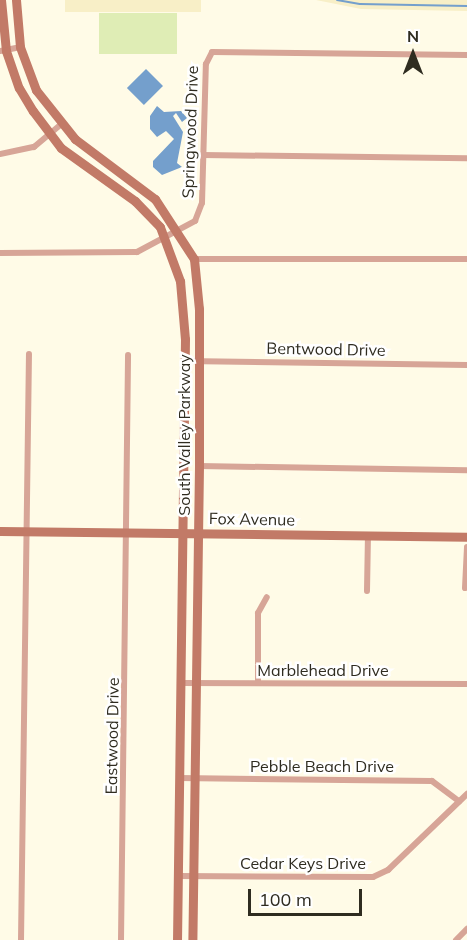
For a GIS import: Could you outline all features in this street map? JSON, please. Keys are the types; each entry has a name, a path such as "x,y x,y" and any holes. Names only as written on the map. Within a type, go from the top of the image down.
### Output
{"main road":[{"name":"South Valley Parkway","path":"2,0 3,51 19,88 49,134 83,167 135,201 166,238 180,281 185,361 177,940"},
{"name":"South Valley Parkway","path":"16,0 20,47 27,73 61,124 84,147 155,199 179,231 194,259 198,284 199,466 192,940"},
{"name":"Fox Avenue","path":"0,531 467,537"}],"street":[{"path":"3,51 20,47"},
{"name":"Springwood Drive","path":"0,252 137,252 195,221 202,205 207,56 212,52 467,55"},
{"path":"0,154 24,152 61,124"},
{"path":"203,155 467,158"},
{"path":"194,259 467,260"},
{"path":"21,940 24,531 29,354"},
{"name":"Eastwood Drive","path":"122,940 128,532 128,355"},
{"name":"Bentwood Drive","path":"185,361 467,365"},
{"path":"199,466 467,470"},
{"path":"367,591 368,536"},
{"path":"465,588 467,547"},
{"path":"258,683 258,614 267,597"},
{"name":"Marblehead Drive","path":"180,683 467,684"},
{"name":"Pebble Beach Drive","path":"179,778 432,781 459,801"},
{"name":"Cedar Keys Drive","path":"178,876 373,877 388,870 467,794"},
{"path":"456,940 467,929"}],"shaded area":[{"path":"65,0 201,0 201,12 65,12"},
{"path":"316,0 467,0 467,11 361,9"}],"green space":[{"path":"99,13 177,13 177,54 99,54"}],"water":[{"path":"146,69 163,86 144,105 127,88"},
{"path":"157,106 164,112 181,111 187,118 182,122 176,113 173,116 183,132 177,163 182,167 162,175 153,167 153,161 174,139 166,131 157,137 150,129 150,116"}],"waterway":[{"path":"337,0 360,4 467,6"}]}
